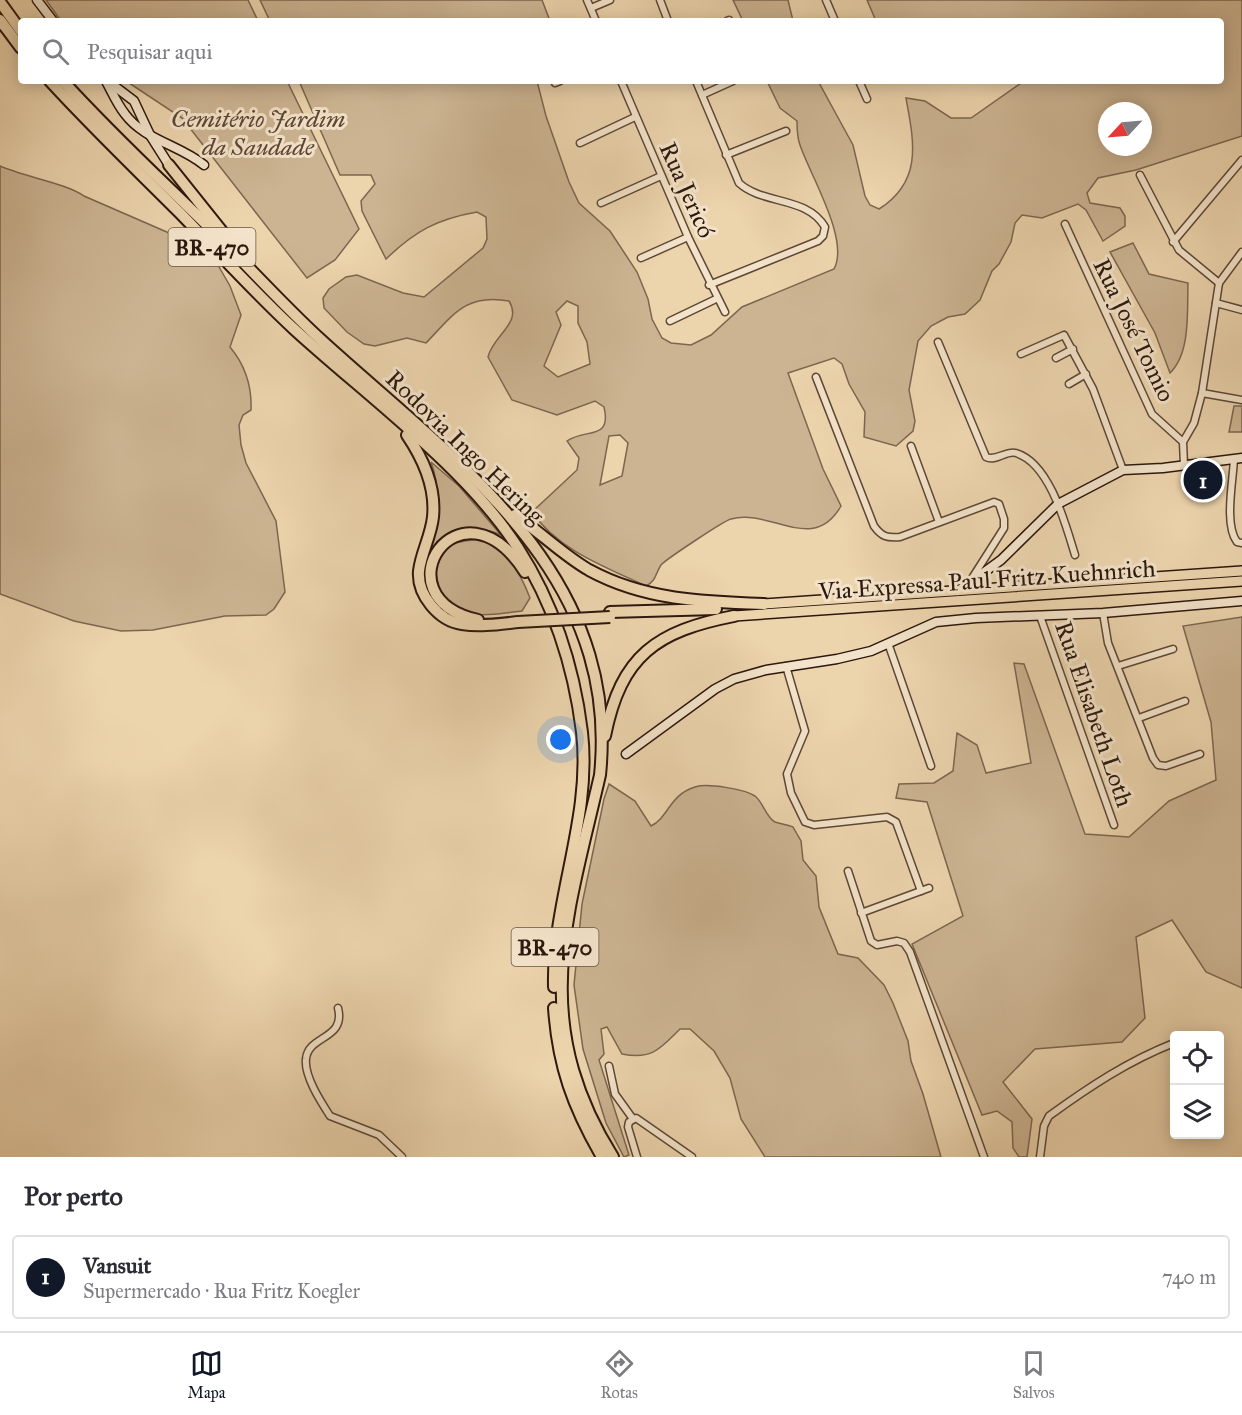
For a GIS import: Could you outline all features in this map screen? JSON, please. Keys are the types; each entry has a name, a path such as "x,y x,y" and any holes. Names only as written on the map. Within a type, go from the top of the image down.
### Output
{"highway":[{"path":"0,2 18,27"},
{"path":"0,20 18,44"},
{"name":"Rodovia Ingo Hering","path":"53,84 252,288 439,459 496,519 518,549 549,607 575,689 585,761 581,814 554,961 559,1057 575,1106 602,1157"},
{"name":"Rodovia Ingo Hering","path":"66,84 320,339 436,442 495,500 531,540 569,601 593,673 602,751 600,775 564,945 561,1007 566,1047 581,1095 613,1157"},
{"path":"169,165 250,269"},
{"path":"381,406 413,443 423,459 430,483 433,518 419,574 427,600 436,610 460,624 688,611 764,604"},
{"path":"495,500 588,569 614,582 674,600 764,604"},
{"path":"518,620 479,620 461,616 443,603 432,588 430,580 432,564 440,547 461,534 476,532 487,535 500,543 516,559 549,607"},
{"path":"610,615 734,616"},
{"path":"602,751 613,703 628,673 647,651 680,629 734,616"},
{"path":"575,1106 596,1157"}],"main road":[{"name":"Via Expressa Paul Fritz Kuehnrich","path":"764,604 1242,572"},
{"name":"Via Expressa Paul Fritz Kuehnrich","path":"734,616 1242,581"}],"street":[{"path":"37,0 51,18"},
{"path":"587,0 595,18"},
{"path":"591,8 610,0"},
{"path":"660,0 667,18"},
{"path":"826,0 834,18"},
{"path":"109,84 125,115 150,135 183,150 204,165"},
{"path":"111,84 134,101 150,135 169,165"},
{"name":"Rua Jericó","path":"622,84 709,285 724,312"},
{"path":"697,84 739,183 744,188 783,200 816,215 825,227 824,236 709,285"},
{"path":"702,95 726,84"},
{"path":"860,84 867,99"},
{"path":"580,143 635,117"},
{"path":"726,155 786,131"},
{"path":"169,165 172,154 183,150"},
{"path":"1173,242 1242,160"},
{"path":"1140,175 1173,242 1186,257 1219,283"},
{"path":"601,203 661,176"},
{"name":"Rua José Tomio","path":"1065,224 1152,414 1183,442"},
{"path":"641,258 688,237"},
{"path":"1184,465 1183,442 1194,423 1202,393 1219,283 1242,252"},
{"path":"670,321 716,299"},
{"path":"1216,303 1242,310"},
{"path":"1021,354 1064,335 1086,374 1123,470"},
{"path":"938,342 986,457 992,459 1012,452 1020,454 1050,484 1075,555"},
{"path":"1056,358 1073,349"},
{"path":"1069,384 1086,374"},
{"path":"816,377 874,526 880,535 888,538 900,537 994,502 1001,507 1004,528 969,583"},
{"path":"1202,393 1242,400"},
{"path":"911,446 939,522"},
{"path":"956,592 1001,561 1058,504 1123,470 1238,459 1230,523 1233,537 1237,542 1242,543"},
{"path":"626,754 715,689 734,680 786,666 849,657 888,644 936,622 976,618 1102,613 1242,601"},
{"path":"1102,613 1103,625 1153,758 1158,765 1166,766 1200,754"},
{"name":"Rua Elisabeth Loth","path":"1040,616 1114,825"},
{"path":"888,644 931,766"},
{"path":"1118,666 1173,649"},
{"path":"786,666 804,731 787,774 798,812 805,822 814,825 887,817 892,819 896,822 921,891"},
{"path":"1139,718 1185,701"},
{"path":"848,871 871,941 877,945 897,941 904,943 910,952 984,1157"},
{"path":"861,913 929,888"},
{"path":"338,1008 339,1025 310,1049 306,1058 307,1069 330,1116 379,1135 402,1157"},
{"path":"1040,1157 1044,1126 1049,1116 1106,1076 1141,1056 1170,1045"},
{"path":"609,1066 615,1094 633,1119 636,1118 692,1157"},
{"path":"633,1119 629,1122 628,1132 637,1157"}],"green space":[{"path":"46,0 248,0 257,18 59,18"},
{"path":"260,0 542,0 549,18 269,18"},
{"path":"733,0 788,0 792,18 742,18"},
{"path":"867,0 1242,0 1242,136 1136,170 1098,178 1087,193 1090,203 1120,208 1125,216 1125,226 1103,241 1086,210 1078,204 1042,218 1022,215 1015,223 1011,242 999,264 992,271 980,300 965,314 948,317 931,326 918,341 909,390 915,421 913,431 896,446 864,437 865,412 849,384 842,364 834,358 788,373 823,469 841,506 830,520 818,527 804,529 746,517 726,521 661,565 654,579 646,586 569,547 555,537 532,512 577,470 579,458 567,441 601,429 605,418 604,407 595,401 557,415 512,400 488,357 495,342 510,323 512,309 509,301 482,300 461,308 426,343 407,338 375,346 364,344 347,332 324,308 323,298 329,289 346,277 357,275 403,293 424,297 483,248 487,239 486,217 477,212 438,223 417,234 386,259 362,211 361,201 375,184 371,175 340,175 300,84 538,84 546,116 569,182 579,203 610,231 637,272 648,299 652,319 662,338 671,343 691,345 711,335 742,307 834,269 838,257 833,225 800,145 797,121 780,108 768,84 820,84 853,145 865,196 870,205 879,209 903,186 909,173 913,145 906,98 925,101 951,118 971,118 1020,84 1224,84 1224,18 875,18","holes":["567,301 578,306 578,323 587,342 590,364 558,377 544,366 561,325 556,312","620,435 628,443 622,476 600,485 609,436"]},
{"name":"Cemitério Jardim da Saudade","path":"131,84 288,84 359,229 335,260 307,278 182,118"},
{"path":"0,166 76,191 199,246 215,260 230,286 241,315 230,347 240,361 249,384 251,410 243,415 239,425 241,445 246,463 276,521 285,592 274,609 266,615 225,616 153,630 121,631 74,621 0,594"},
{"path":"1133,243 1149,274 1188,283 1185,343 1177,364 1170,373 1155,333 1110,252"},
{"path":"1234,406 1242,406 1242,432 1229,432"},
{"path":"431,462 459,486 501,535 476,529 464,531 441,541 433,551 427,562 426,576 429,588 436,599 455,617 438,608 428,597 424,584 424,571 437,512 437,487"},
{"path":"478,539 497,548 517,570 530,598 522,611 477,615 460,611 446,602 439,586 436,569 441,554 453,544"},
{"path":"1242,617 1242,988 1206,972 1172,920 1136,937 1145,1018 1122,1042 1035,1049 1003,1082 1032,1119 1027,1157 1019,1157 1013,1148 1012,1122 997,1111 982,1115 912,944 963,916 927,802 896,798 899,784 934,783 953,771 957,733 977,745 986,773 1031,763 1014,663 1024,664 1085,834 1129,837 1169,801 1216,780 1211,722 1183,626"},
{"path":"609,784 635,801 651,826 662,817 680,795 695,787 708,786 726,787 750,793 758,799 772,820 793,827 801,841 803,860 816,876 819,907 838,954 858,958 884,985 893,1003 908,1041 911,1061 941,1157 765,1157 741,1119 730,1078 714,1051 690,1029 680,1029 655,1051 632,1055 622,1054 607,1027 601,1029 604,1054 599,1060 629,1155 624,1157 606,1123 583,1049 574,985 582,904"}],"place":[{"name":"Vansuit","path":"1203,480"}]}
